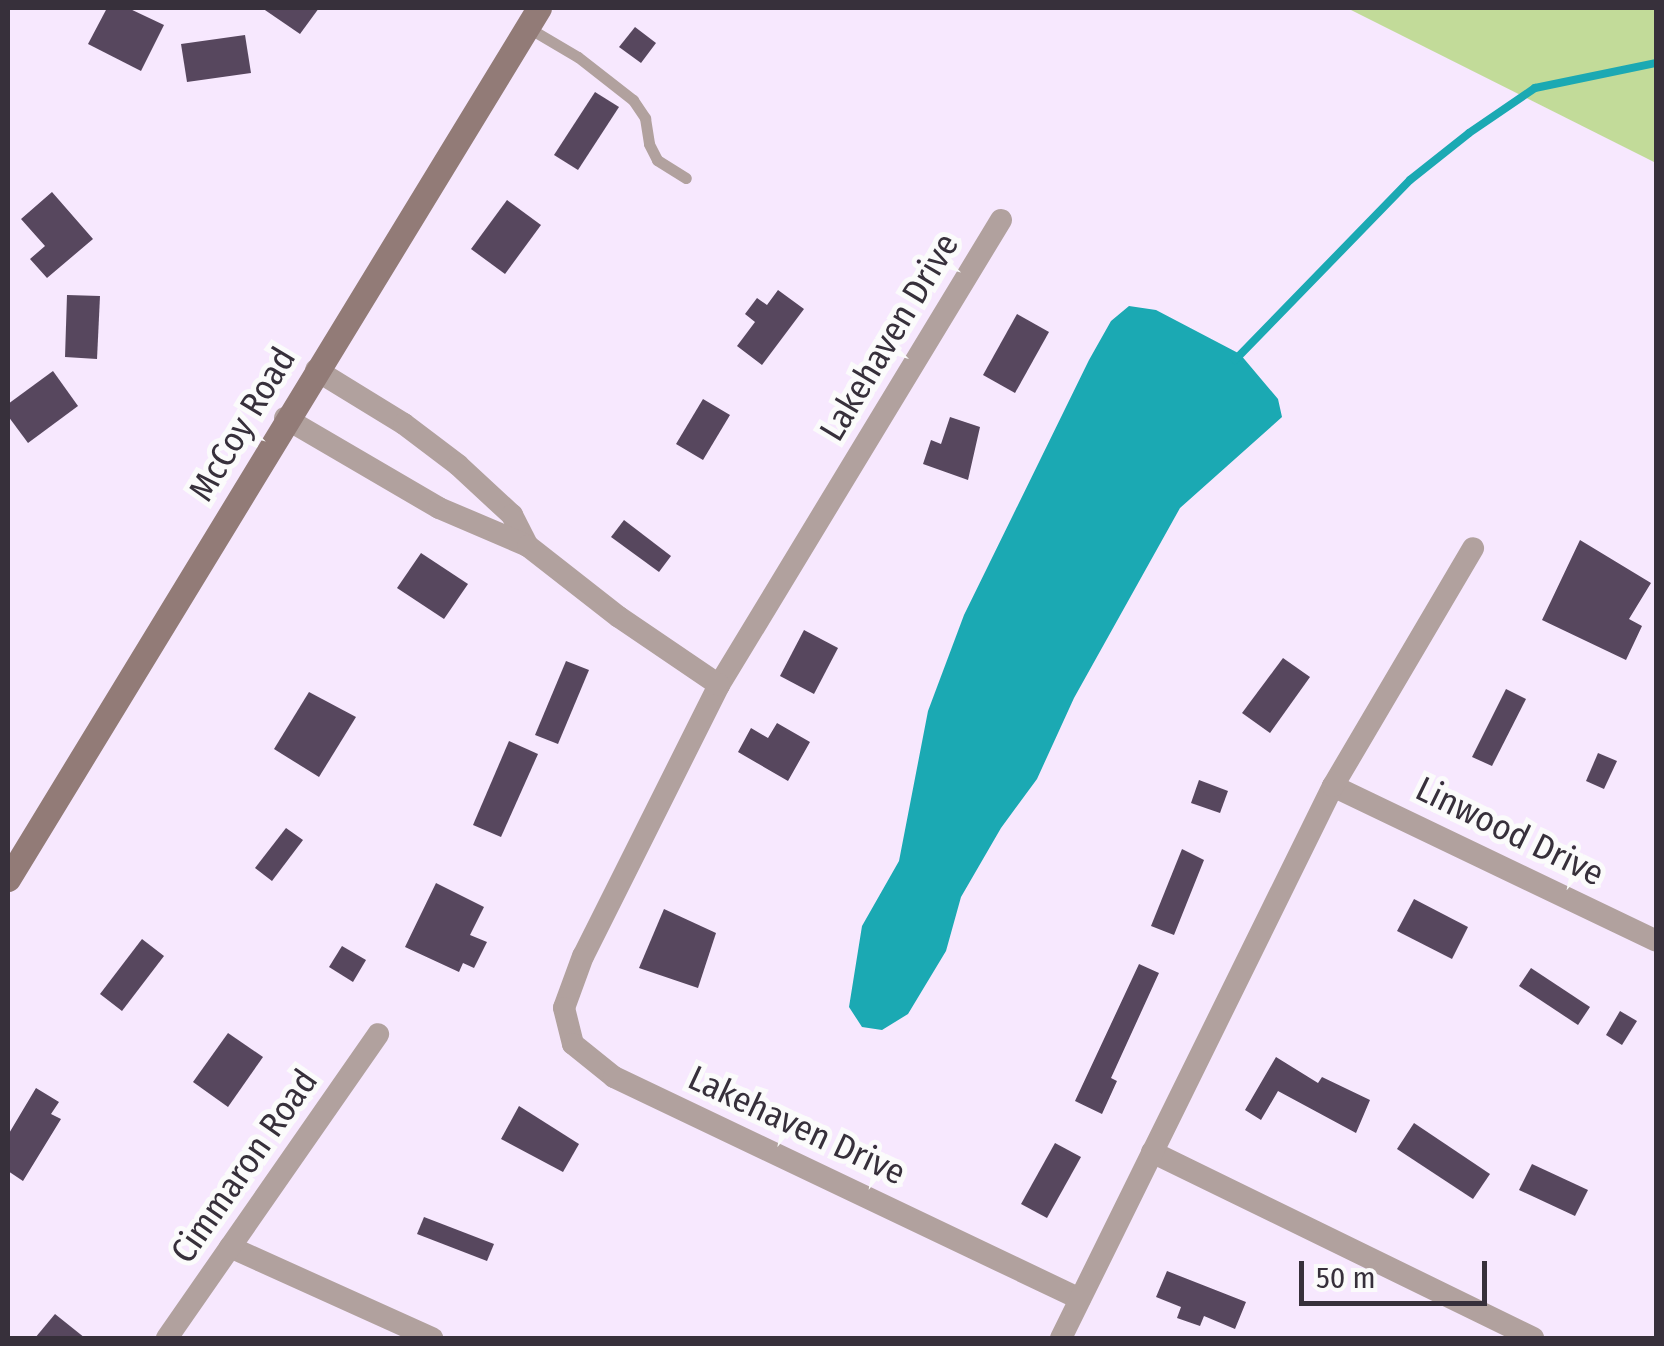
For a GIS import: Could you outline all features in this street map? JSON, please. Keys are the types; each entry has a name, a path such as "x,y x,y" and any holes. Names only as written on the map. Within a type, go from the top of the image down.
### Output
{"main road":[{"name":"McCoy Road","path":"8,879 285,418 533,17"}],"street":[{"name":"Lakehaven Drive","path":"1002,220 719,685 570,986 564,1008 573,1044 614,1077 1080,1299"},
{"path":"316,370 404,424 488,489 512,515 528,546"},
{"path":"285,418 439,508 528,546 619,617 719,685"},
{"path":"1061,1338 1334,786 1473,548"},
{"name":"Linwood Drive","path":"1334,786 1656,941"},
{"name":"Cimmaron Road","path":"167,1338 378,1034"},
{"path":"1152,1152 1533,1338"},
{"path":"230,1247 432,1338"}],"lane":[{"path":"533,17 633,100 646,118 649,144 657,160 686,178"}],"green space":[{"path":"1347,8 1656,8 1656,163"}],"water":[{"path":"1129,306 1156,310 1240,354 1278,399 1282,417 1180,508 1074,698 1037,779 1001,828 961,897 946,951 908,1014 882,1030 862,1027 849,1007 862,926 899,861 928,711 964,615 1089,360 1111,321"}],"building":[{"path":"107,8 128,8 164,25 141,71 88,44"},
{"path":"262,8 319,8 300,34"},
{"path":"635,27 656,43 641,63 619,47"},
{"path":"245,35 251,73 187,82 181,44"},
{"path":"595,92 619,107 578,170 554,155"},
{"path":"52,192 93,239 47,278 30,259 45,246 21,219"},
{"path":"507,200 541,225 505,274 471,249"},
{"path":"778,290 804,309 762,365 737,346 755,322 745,314 757,298 767,305"},
{"path":"67,295 100,296 97,359 65,357"},
{"path":"1017,314 1049,332 1015,393 983,375"},
{"path":"53,371 78,406 28,443 8,416 8,404"},
{"path":"703,399 730,415 703,460 676,444"},
{"path":"950,417 980,427 968,480 923,464 931,440 941,444"},
{"path":"624,520 671,556 659,572 611,537"},
{"path":"1580,540 1651,583 1629,619 1642,626 1626,660 1542,620"},
{"path":"421,553 468,584 444,619 397,588"},
{"path":"804,630 838,648 814,694 780,676"},
{"path":"1283,658 1310,677 1270,733 1242,713"},
{"path":"566,661 589,670 558,744 535,735"},
{"path":"1506,689 1526,699 1492,766 1472,757"},
{"path":"309,692 356,717 319,777 274,749"},
{"path":"777,723 810,742 788,781 738,752 751,728 768,738"},
{"path":"509,741 538,754 501,837 473,825"},
{"path":"1598,753 1617,761 1604,789 1586,781"},
{"path":"1199,780 1228,791 1220,813 1191,803"},
{"path":"286,828 303,840 272,881 255,868"},
{"path":"1182,849 1204,860 1174,935 1151,926"},
{"path":"436,883 484,907 470,935 487,942 474,968 463,963 459,972 405,947"},
{"path":"1414,899 1468,927 1452,959 1397,931"},
{"path":"664,909 716,933 698,988 639,968"},
{"path":"142,939 164,956 122,1011 100,994"},
{"path":"342,946 366,960 353,982 329,967"},
{"path":"1139,964 1159,973 1111,1078 1117,1081 1102,1114 1075,1101"},
{"path":"1531,968 1590,1007 1578,1025 1519,986"},
{"path":"1620,1011 1637,1021 1622,1045 1606,1035"},
{"path":"228,1033 263,1057 228,1107 193,1082"},
{"path":"1276,1057 1318,1083 1322,1077 1370,1100 1356,1133 1278,1091 1261,1120 1245,1110"},
{"path":"36,1088 59,1102 51,1114 61,1119 23,1181 8,1171 8,1135"},
{"path":"519,1106 579,1144 563,1172 501,1139"},
{"path":"1414,1123 1490,1174 1473,1199 1397,1149"},
{"path":"1055,1143 1081,1157 1047,1218 1021,1204"},
{"path":"1532,1164 1588,1190 1575,1216 1519,1190"},
{"path":"424,1217 494,1244 487,1261 417,1234"},
{"path":"1167,1271 1246,1302 1235,1329 1204,1316 1200,1326 1177,1318 1181,1307 1156,1297"},
{"path":"55,1314 85,1338 35,1338"}],"waterway":[{"path":"1235,360 1410,180 1469,133 1535,88 1656,63"}]}
